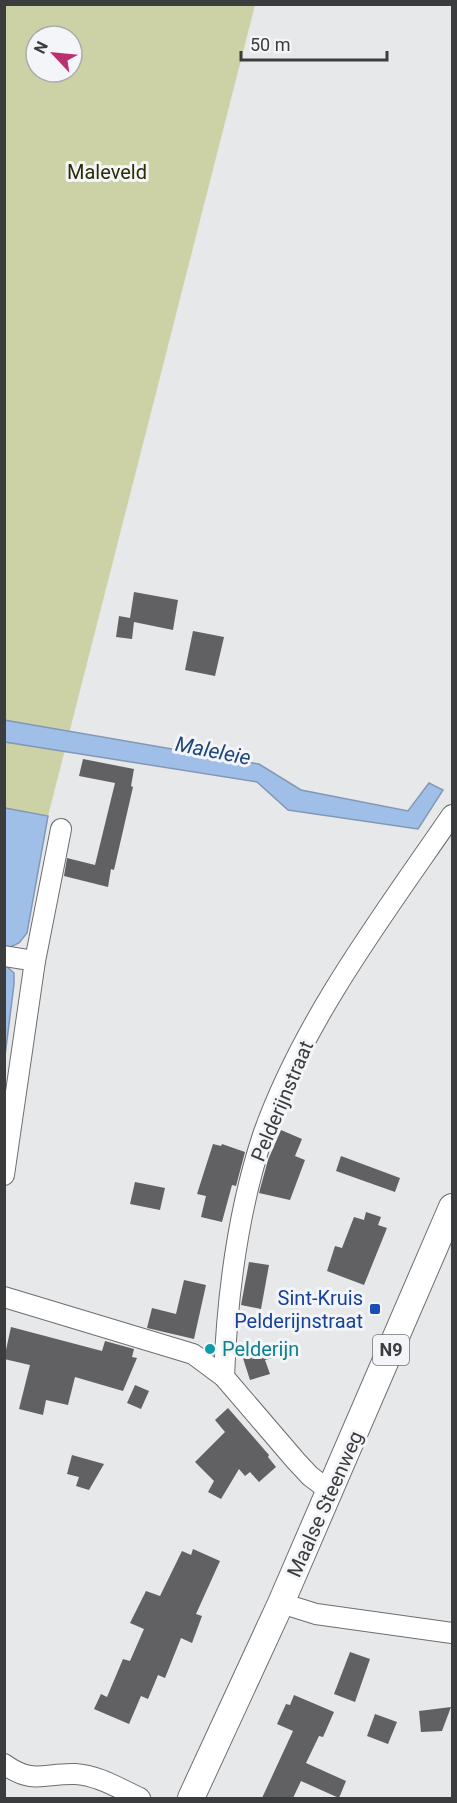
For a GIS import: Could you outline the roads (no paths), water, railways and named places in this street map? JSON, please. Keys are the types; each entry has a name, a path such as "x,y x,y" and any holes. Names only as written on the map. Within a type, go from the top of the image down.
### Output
{"main road":[{"name":"Maalse Steenweg","path":"191,1798 331,1492 453,1207"}],"street":[{"name":"Pelderijnstraat","path":"224,1377 229,1299 249,1182 264,1134 304,1044 330,997 453,815"},
{"path":"4,1175 20,958 61,829"},
{"path":"4,1297 193,1354 224,1377 296,1461 310,1476 331,1492"},
{"path":"281,1603 316,1614 453,1633"},
{"path":"4,1764 32,1778 76,1774 104,1781 140,1798"}],"water":[{"path":"4,720 259,764 301,790 408,811 429,783 443,790 418,829 288,810 257,782 5,742"},
{"path":"5,808 48,816 27,933 19,943 6,949 5,954"},
{"path":"5,965 14,973 14,984 5,1056"}],"place":[{"name":"Sint-Kruis Pelderijnstraat","path":"375,1309"},
{"name":"Pelderijn","path":"210,1349"}],"park label":[{"name":"Maleveld","path":"107,172"}],"water label":[{"name":"Maleleie","path":"213,751"}]}
